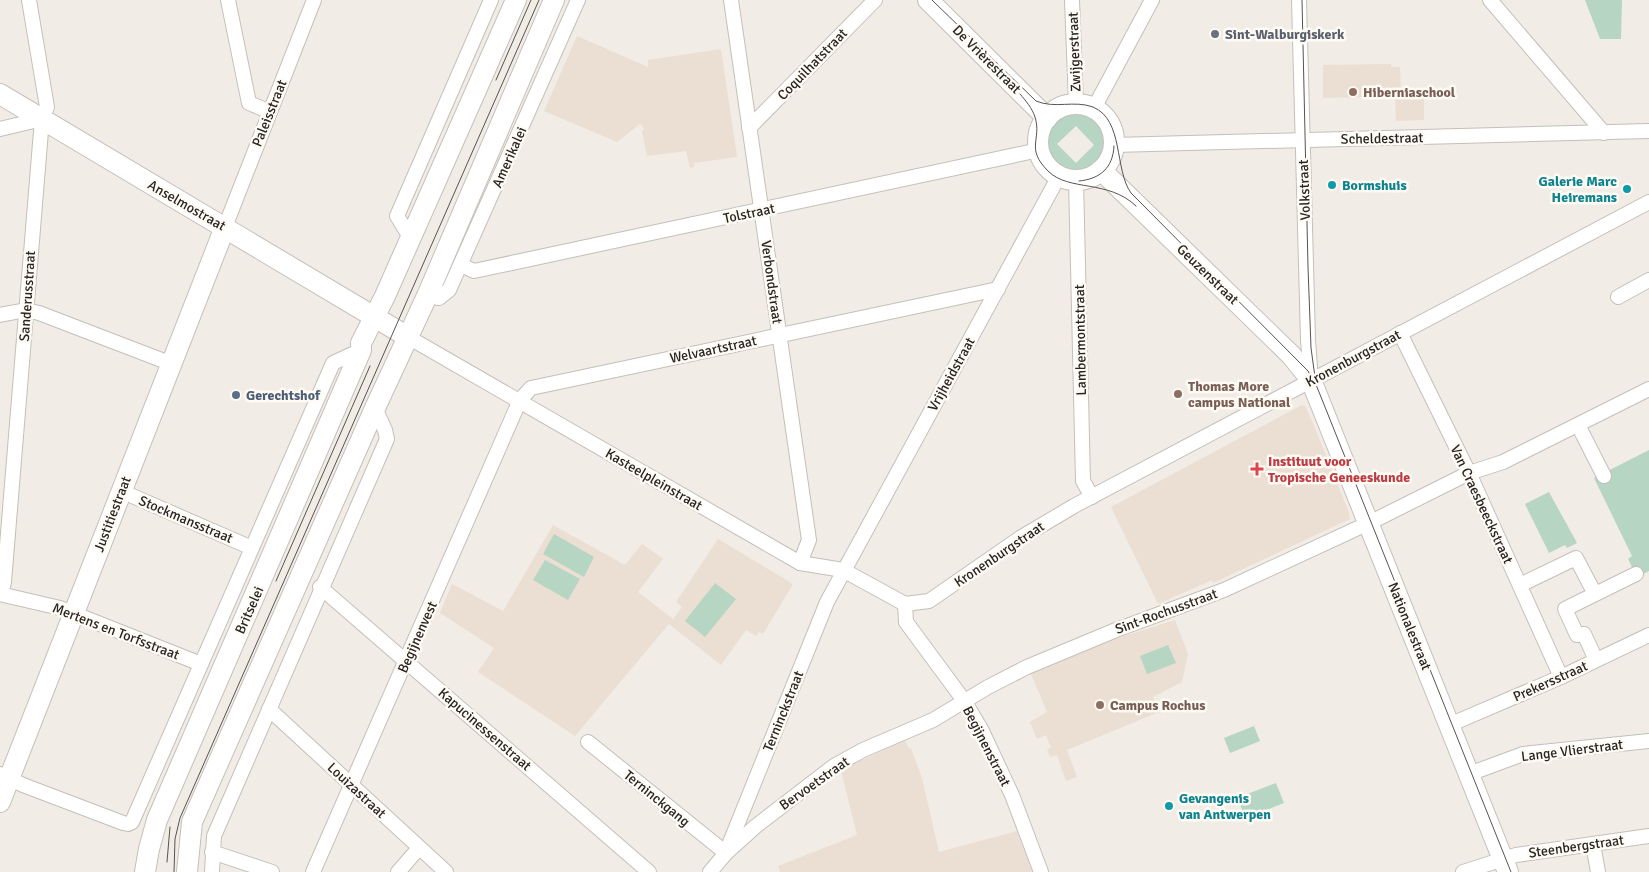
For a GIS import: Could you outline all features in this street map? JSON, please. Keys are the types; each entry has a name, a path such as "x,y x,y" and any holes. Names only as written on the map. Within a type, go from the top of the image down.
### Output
{"street":[{"name":"Sanderusstraat","path":"1,594 5,572 42,119 47,107 29,0"},
{"path":"228,0 249,104 270,112"},
{"name":"Paleisstraat","path":"225,227 314,0"},
{"path":"410,237 397,216 491,0"},
{"path":"187,872 192,822 374,408 408,337 374,316 516,0"},
{"name":"Amerikalei","path":"408,337 554,0"},
{"name":"Amerikalei","path":"427,296 439,298 447,294 578,0"},
{"name":"Verbondstraat","path":"731,0 809,540 802,557"},
{"name":"Coquilhatstraat","path":"749,128 875,0"},
{"name":"De Vrièrestraat","path":"928,0 1047,118"},
{"name":"Zwijgerstraat","path":"1072,0 1085,106"},
{"path":"1085,106 1152,0"},
{"name":"Volkstraat","path":"1299,0 1308,340 1311,380"},
{"path":"1490,0 1604,133"},
{"name":"Anselmostraat","path":"0,94 374,316"},
{"path":"1085,106 1111,128 1114,145 1110,158 1102,170 1090,177 1067,178 1044,163 1038,150 1040,130 1047,118 1060,108 1085,106"},
{"path":"0,129 42,119"},
{"name":"Scheldestraat","path":"1114,145 1649,131"},
{"name":"Tolstraat","path":"461,265 474,271 761,211 1038,150"},
{"name":"Geuzenstraat","path":"1102,170 1291,355 1311,380"},
{"name":"Vrijheidstraat","path":"843,570 998,288 1067,178"},
{"name":"Lambermontstraat","path":"1067,178 1083,481 1092,497"},
{"name":"Kronenburgstraat","path":"905,604 929,601 1020,538 1092,497 1649,202"},
{"name":"Justitiestraat","path":"0,802 4,776 73,614 225,227"},
{"path":"1618,297 1649,280"},
{"name":"Welvaartstraat","path":"520,400 532,388 998,288"},
{"path":"0,316 26,310 39,313 172,364"},
{"name":"Britselei","path":"145,872 148,849 157,820 361,350 361,343 374,316"},
{"name":"Van Craesbeeckstraat","path":"1400,333 1469,473 1561,677"},
{"name":"Kasteelpleinstraat","path":"408,337 802,557 843,570 905,604"},
{"name":"Britselei","path":"4,776 128,824 134,819 333,363 361,350"},
{"name":"Nationalestraat","path":"1311,380 1506,866"},
{"name":"Sint-Rochusstraat","path":"965,702 988,687 1027,667 1116,630 1224,590 1368,523 1469,473 1503,462 1649,389"},
{"name":"Begijnenvest","path":"313,872 520,400"},
{"path":"212,872 214,836 320,587 387,439 385,430 374,408"},
{"path":"1578,425 1604,476"},
{"name":"Stockmansstraat","path":"121,491 252,548"},
{"path":"1520,585 1576,558 1595,594"},
{"name":"Terninckstraat","path":"726,853 826,602 843,570"},
{"path":"1596,660 1584,634 1577,635 1565,609 1636,574"},
{"name":"Kapucinessenstraat","path":"320,587 649,872"},
{"name":"Mertens en Torfsstraat","path":"1,594 73,614 201,664"},
{"name":"Begijnenstraat","path":"905,604 906,622 913,634 965,702 981,729 1012,795 1041,872"},
{"name":"Prekersstraat","path":"1449,725 1561,677 1649,636"},
{"name":"Bervoetstraat","path":"726,853 756,826 834,766 863,750 934,720 965,702"},
{"name":"Louizastraat","path":"269,709 446,872"},
{"path":"200,872 202,834 228,770 228,741"},
{"name":"Lange Vlierstraat","path":"1469,774 1522,754 1649,741"},
{"name":"Terninckgang","path":"588,742 726,853"},
{"name":"Steenbergstraat","path":"1464,872 1506,866 1516,854 1649,836"},
{"path":"1593,844 1598,872"},
{"path":"398,872 419,848"},
{"path":"212,852 272,872"},
{"path":"710,872 726,853"}],"shaded area":[{"path":"577,36 648,67 648,60 721,49 737,157 694,163 694,167 690,168 686,151 647,156 642,132 644,128 640,124 617,142 544,111"},
{"name":"Hiberniaschool","path":"1391,64 1391,67 1400,67 1401,90 1424,89 1424,120 1396,121 1395,92 1378,92 1377,97 1323,98 1323,65"},
{"name":"Instituut voor Tropische Geneeskunde","path":"1302,405 1305,406 1313,423 1350,519 1213,583 1212,580 1158,604 1111,507"},
{"path":"553,525 625,565 642,544 663,559 638,592 673,619 682,607 676,602 718,539 793,584 763,634 759,632 756,636 746,630 721,665 669,624 575,736 478,672 494,648 440,613 452,584 503,611"},
{"name":"Campus Rochus","path":"1175,620 1188,654 1182,682 1153,697 1159,712 1067,750 1077,777 1066,781 1057,755 1050,757 1047,749 1051,748 1046,735 1037,739 1030,722 1047,712 1031,674 1112,640"},
{"path":"905,740 909,749 911,748 922,778 939,852 1017,831 1032,872 780,872 778,866 857,835 841,770"}],"green space":[{"path":"1585,0 1622,0 1621,39 1600,39"},
{"path":"1070,108 1087,111 1101,120 1109,133 1110,142 1107,158 1104,163 1094,172 1078,178 1064,177 1052,169 1044,157 1040,143 1043,129 1052,117","holes":["1076,126 1094,145 1076,163 1057,144"]},
{"path":"1649,450 1649,571 1637,577 1628,559 1632,556 1594,478"},
{"path":"1549,492 1577,543 1567,548 1565,545 1549,553 1525,504"},
{"path":"554,534 594,557 584,577 543,554"},
{"path":"545,560 580,579 568,600 533,580"},
{"path":"715,583 736,599 705,637 685,621"},
{"path":"1168,645 1176,663 1147,674 1140,656"},
{"path":"1254,726 1260,741 1230,753 1224,738"},
{"path":"1276,783 1284,803 1246,818 1237,798"}],"tram line":[{"path":"496,80 531,0"},
{"path":"174,872 175,839 180,818 539,0"},
{"path":"932,0 1036,101 1050,104 1086,105 1103,113 1110,123 1114,134 1122,171 1131,193 1308,371 1317,387 1511,872"},
{"path":"1302,0 1308,267 1311,348 1315,377"},
{"path":"1020,94 1031,108 1035,117 1037,125 1037,156 1048,171 1067,182 1113,192 1136,206"},
{"path":"1079,181 1093,178 1104,171 1111,160 1114,146"},
{"path":"276,581 370,366"},
{"path":"167,862 170,827"}],"place":[{"name":"Sint-Walburgiskerk","path":"1215,34"},
{"name":"Hiberniaschool","path":"1353,92"},
{"name":"Bormshuis","path":"1332,185"},
{"name":"Galerie Marc Heiremans","path":"1627,189"},
{"name":"Thomas More campus National","path":"1178,394"},
{"name":"Gerechtshof","path":"236,395"},
{"name":"Instituut voor Tropische Geneeskunde","path":"1257,469"},
{"name":"Campus Rochus","path":"1100,705"},
{"name":"Gevangenis van Antwerpen","path":"1169,806"}]}
